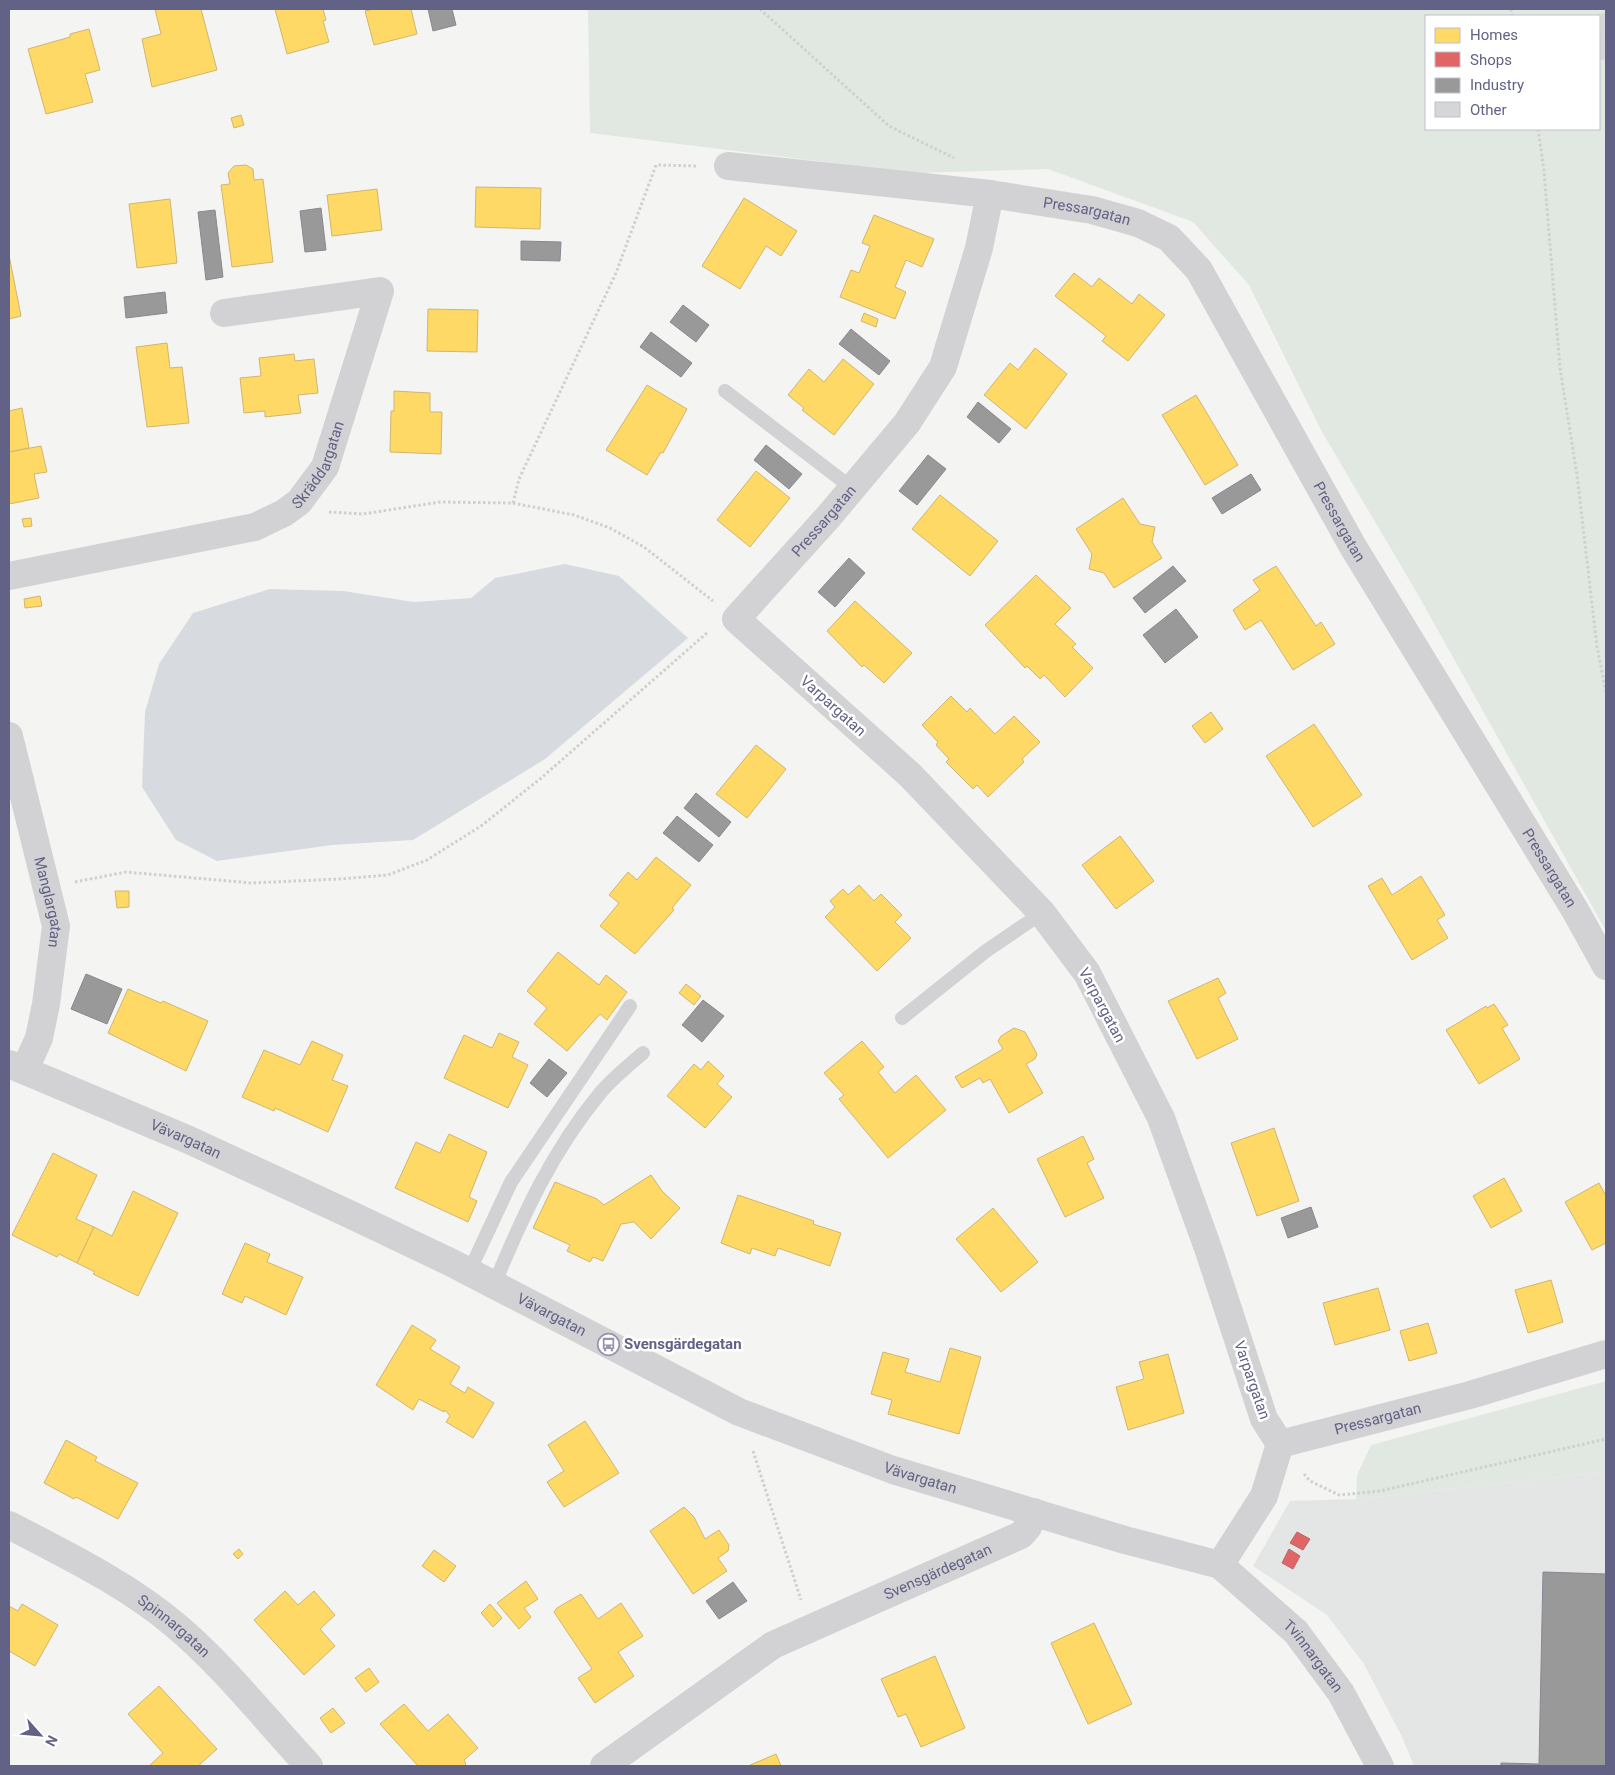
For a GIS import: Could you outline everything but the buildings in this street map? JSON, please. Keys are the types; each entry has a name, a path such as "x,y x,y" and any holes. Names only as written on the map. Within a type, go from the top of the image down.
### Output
{"street":[{"name":"Pressargatan","path":"728,166 990,194 1092,210 1138,224 1170,238 1199,270 1352,546 1570,902 1606,966"},
{"name":"Pressargatan","path":"736,619 852,488 906,423 943,367 979,248 990,194"},
{"name":"Skräddargatan","path":"9,576 255,527 284,514 299,502 325,467 380,291 224,313"},
{"name":"Varpargatan","path":"736,619 910,775 1042,913 1087,972 1161,1118 1209,1251 1264,1419 1280,1444"},
{"name":"Manglargatan","path":"9,736 49,890 56,926 46,1004 39,1038 17,1067"},
{"name":"Vävargatan","path":"17,1067 215,1152 469,1272 754,1418 893,1470 1125,1540 1220,1565"},
{"name":"Pressargatan","path":"1280,1444 1470,1395 1606,1354"},
{"path":"1220,1565 1264,1496 1280,1444"},
{"name":"Svensgärdegatan","path":"604,1766 773,1645 1020,1535 1028,1527 1034,1512"},
{"name":"Spinnargatan","path":"9,1525 105,1575 175,1625 230,1679 309,1766"},
{"name":"Tvinnargatan","path":"1220,1565 1296,1632 1341,1693 1380,1766"}],"lane":[{"path":"725,390 852,488"},
{"path":"902,1018 986,951 1042,913"},
{"path":"469,1272 511,1182 630,1006"},
{"path":"494,1285 525,1210 555,1156 602,1091 643,1053"}],"path":[{"path":"760,9 889,126 961,161"},
{"path":"1538,130 1544,171 1560,368 1577,475 1597,647 1606,692"},
{"path":"513,503 519,479 616,273 656,165 728,166"},
{"path":"299,502 317,512 363,514 440,502 513,503 574,515 610,528 644,547 736,619"},
{"path":"49,890 64,884 126,872 252,883 339,879 388,875 427,860 496,814 712,628 736,619"},
{"path":"754,1418 751,1443 809,1629"},
{"path":"1280,1444 1310,1481 1339,1495 1380,1491 1606,1439"}],"shaded area":[{"path":"588,9 1606,9 1606,931 1417,593 1322,432 1249,285 1193,222 1048,169 915,173 590,133"},
{"path":"565,564 619,576 688,638 545,759 413,840 332,845 217,861 176,840 142,787 145,712 159,664 193,613 270,589 343,591 414,602 471,598 495,578"},
{"path":"1606,1381 1606,1472 1356,1499 1357,1475 1371,1445"},
{"path":"1606,1472 1606,1766 1414,1766 1402,1737 1364,1664 1327,1615 1253,1566 1290,1501 1356,1499"}],"place":[{"name":"Svensgärdegatan","path":"608,1344"}]}
